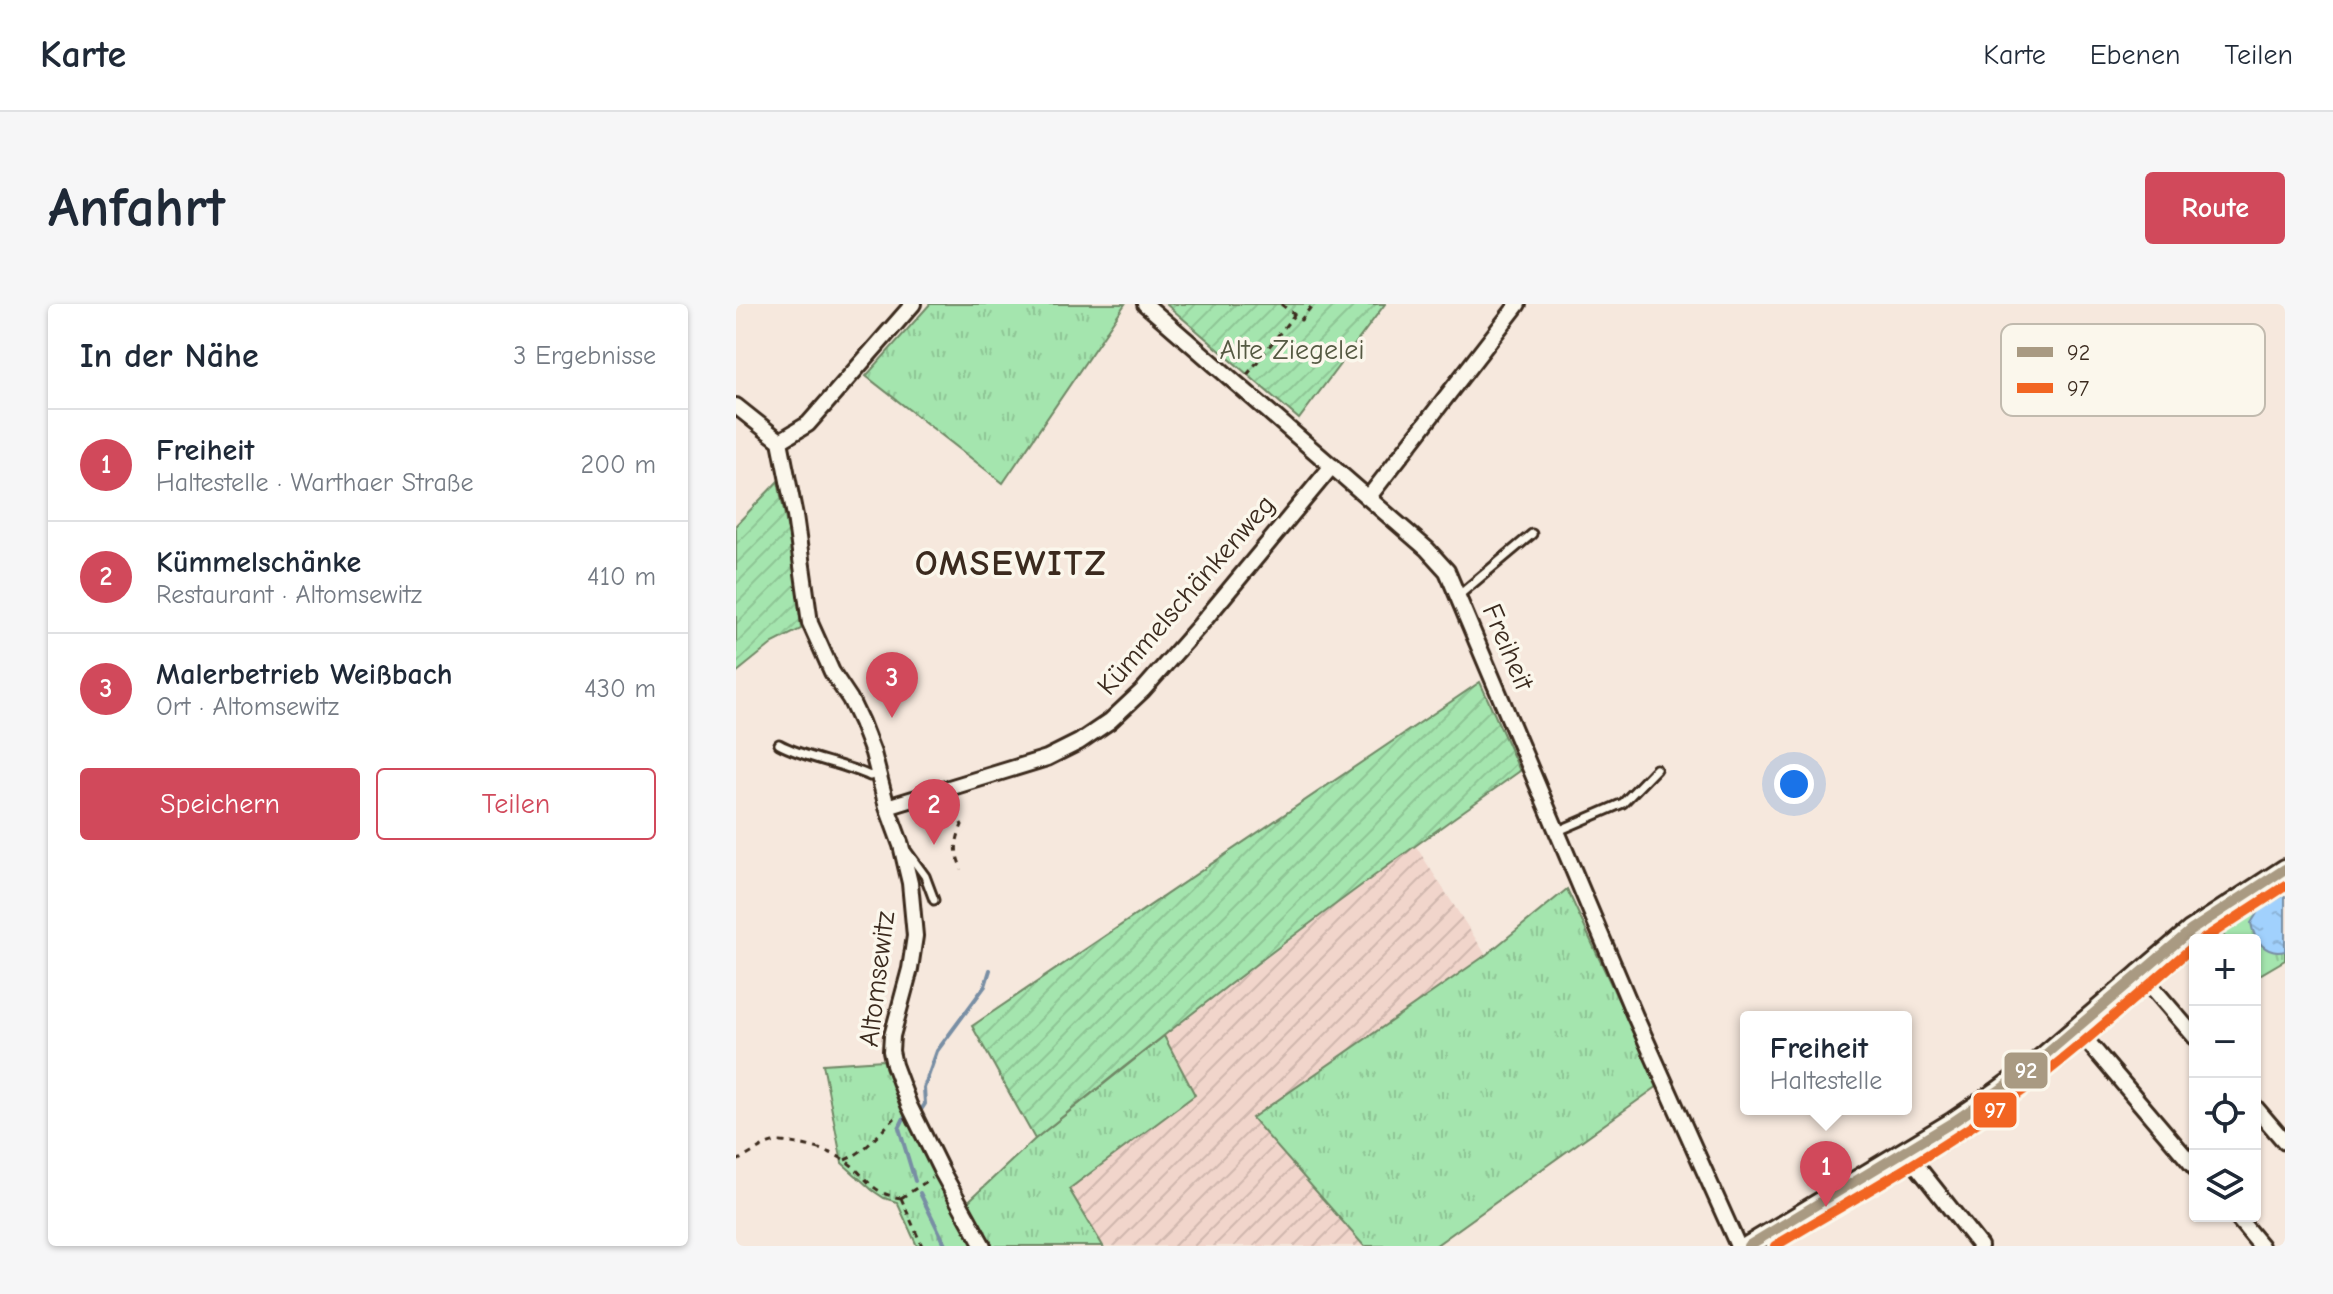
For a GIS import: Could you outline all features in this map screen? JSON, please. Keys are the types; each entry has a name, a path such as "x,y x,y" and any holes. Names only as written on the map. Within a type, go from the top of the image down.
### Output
{"street":[{"path":"736,406 780,441 808,424 913,304"},
{"name":"Freiheit","path":"1145,304 1440,561 1458,596 1635,1016 1738,1246"},
{"path":"1368,498 1518,304"},
{"name":"Altomsewitz","path":"780,441 795,516 810,623 832,672 850,699 873,753 901,845 914,905 915,936 910,969 895,1019 891,1051 909,1105 983,1246"},
{"name":"Kümmelschänkenweg","path":"887,807 1047,758 1079,742 1110,721 1143,690 1201,624 1332,466"},
{"path":"1748,1246 1997,1092 2200,924 2285,869"},
{"path":"2139,972 2189,1030"},
{"path":"2076,1028 2189,1161"},
{"path":"2261,1114 2285,1142"},
{"path":"1905,1151 1980,1246"},
{"path":"2241,1222 2261,1246"}],"lane":[{"path":"1458,596 1532,534"},
{"path":"779,744 870,776 877,773"},
{"path":"1558,831 1623,803 1656,769"},
{"path":"901,845 925,876 934,900"}],"path":[{"path":"1281,304 1301,320 1313,304"},
{"path":"1239,386 1294,315"},
{"path":"949,802 962,825 955,842 962,869"},
{"path":"845,1160 870,1146 881,1130 909,1105"},
{"path":"736,1161 780,1141 789,1145 803,1143 845,1160 869,1185 888,1196 901,1198 942,1172"},
{"path":"901,1198 922,1246"}],"shaded area":[{"path":"1415,845 1486,955 1252,1118 1364,1246 1103,1246 1069,1189 1195,1095 1164,1036"}],"green space":[{"path":"930,304 1125,304 1003,483 866,376"},
{"name":"Alte Ziegelei","path":"1166,304 1385,304 1299,419"},
{"path":"778,481 794,561 801,629 773,643 736,673 736,525"},
{"path":"1480,682 1520,771 1274,950 1035,1139 972,1026"},
{"path":"2285,884 2285,960 2261,974 2261,934 2222,933 2231,926 2233,915"},
{"path":"1567,889 1658,1086 1435,1246 1364,1246 1252,1118 1486,955"},
{"path":"1164,1036 1195,1095 1069,1189 1103,1246 917,1246 897,1202 872,1190 842,1163 823,1064 883,1060 959,1210 1035,1139"}],"water":[{"path":"2285,895 2285,951 2272,951 2261,944 2261,934 2255,934 2251,923 2259,910"}],"waterway":[{"path":"921,1110 925,1104 924,1088 937,1051 985,986 990,970"},
{"path":"904,1118 899,1128 915,1181"},
{"path":"920,1193 946,1246"}],"transit line":[{"name":"92","path":"1748,1246 1997,1092 2031,1067 2190,931 2285,869"},
{"name":"97","path":"2211,934 2285,886"},
{"name":"97","path":"1775,1246 1922,1158 2008,1101 2080,1045 2189,950"}],"place":[{"name":"Malerbetrieb Weißbach","path":"892,718"},
{"name":"Kümmelschänke","path":"934,845"},
{"name":"Freiheit","path":"1826,1207"}],"district":[{"name":"OMSEWITZ","path":"1011,563"}]}
